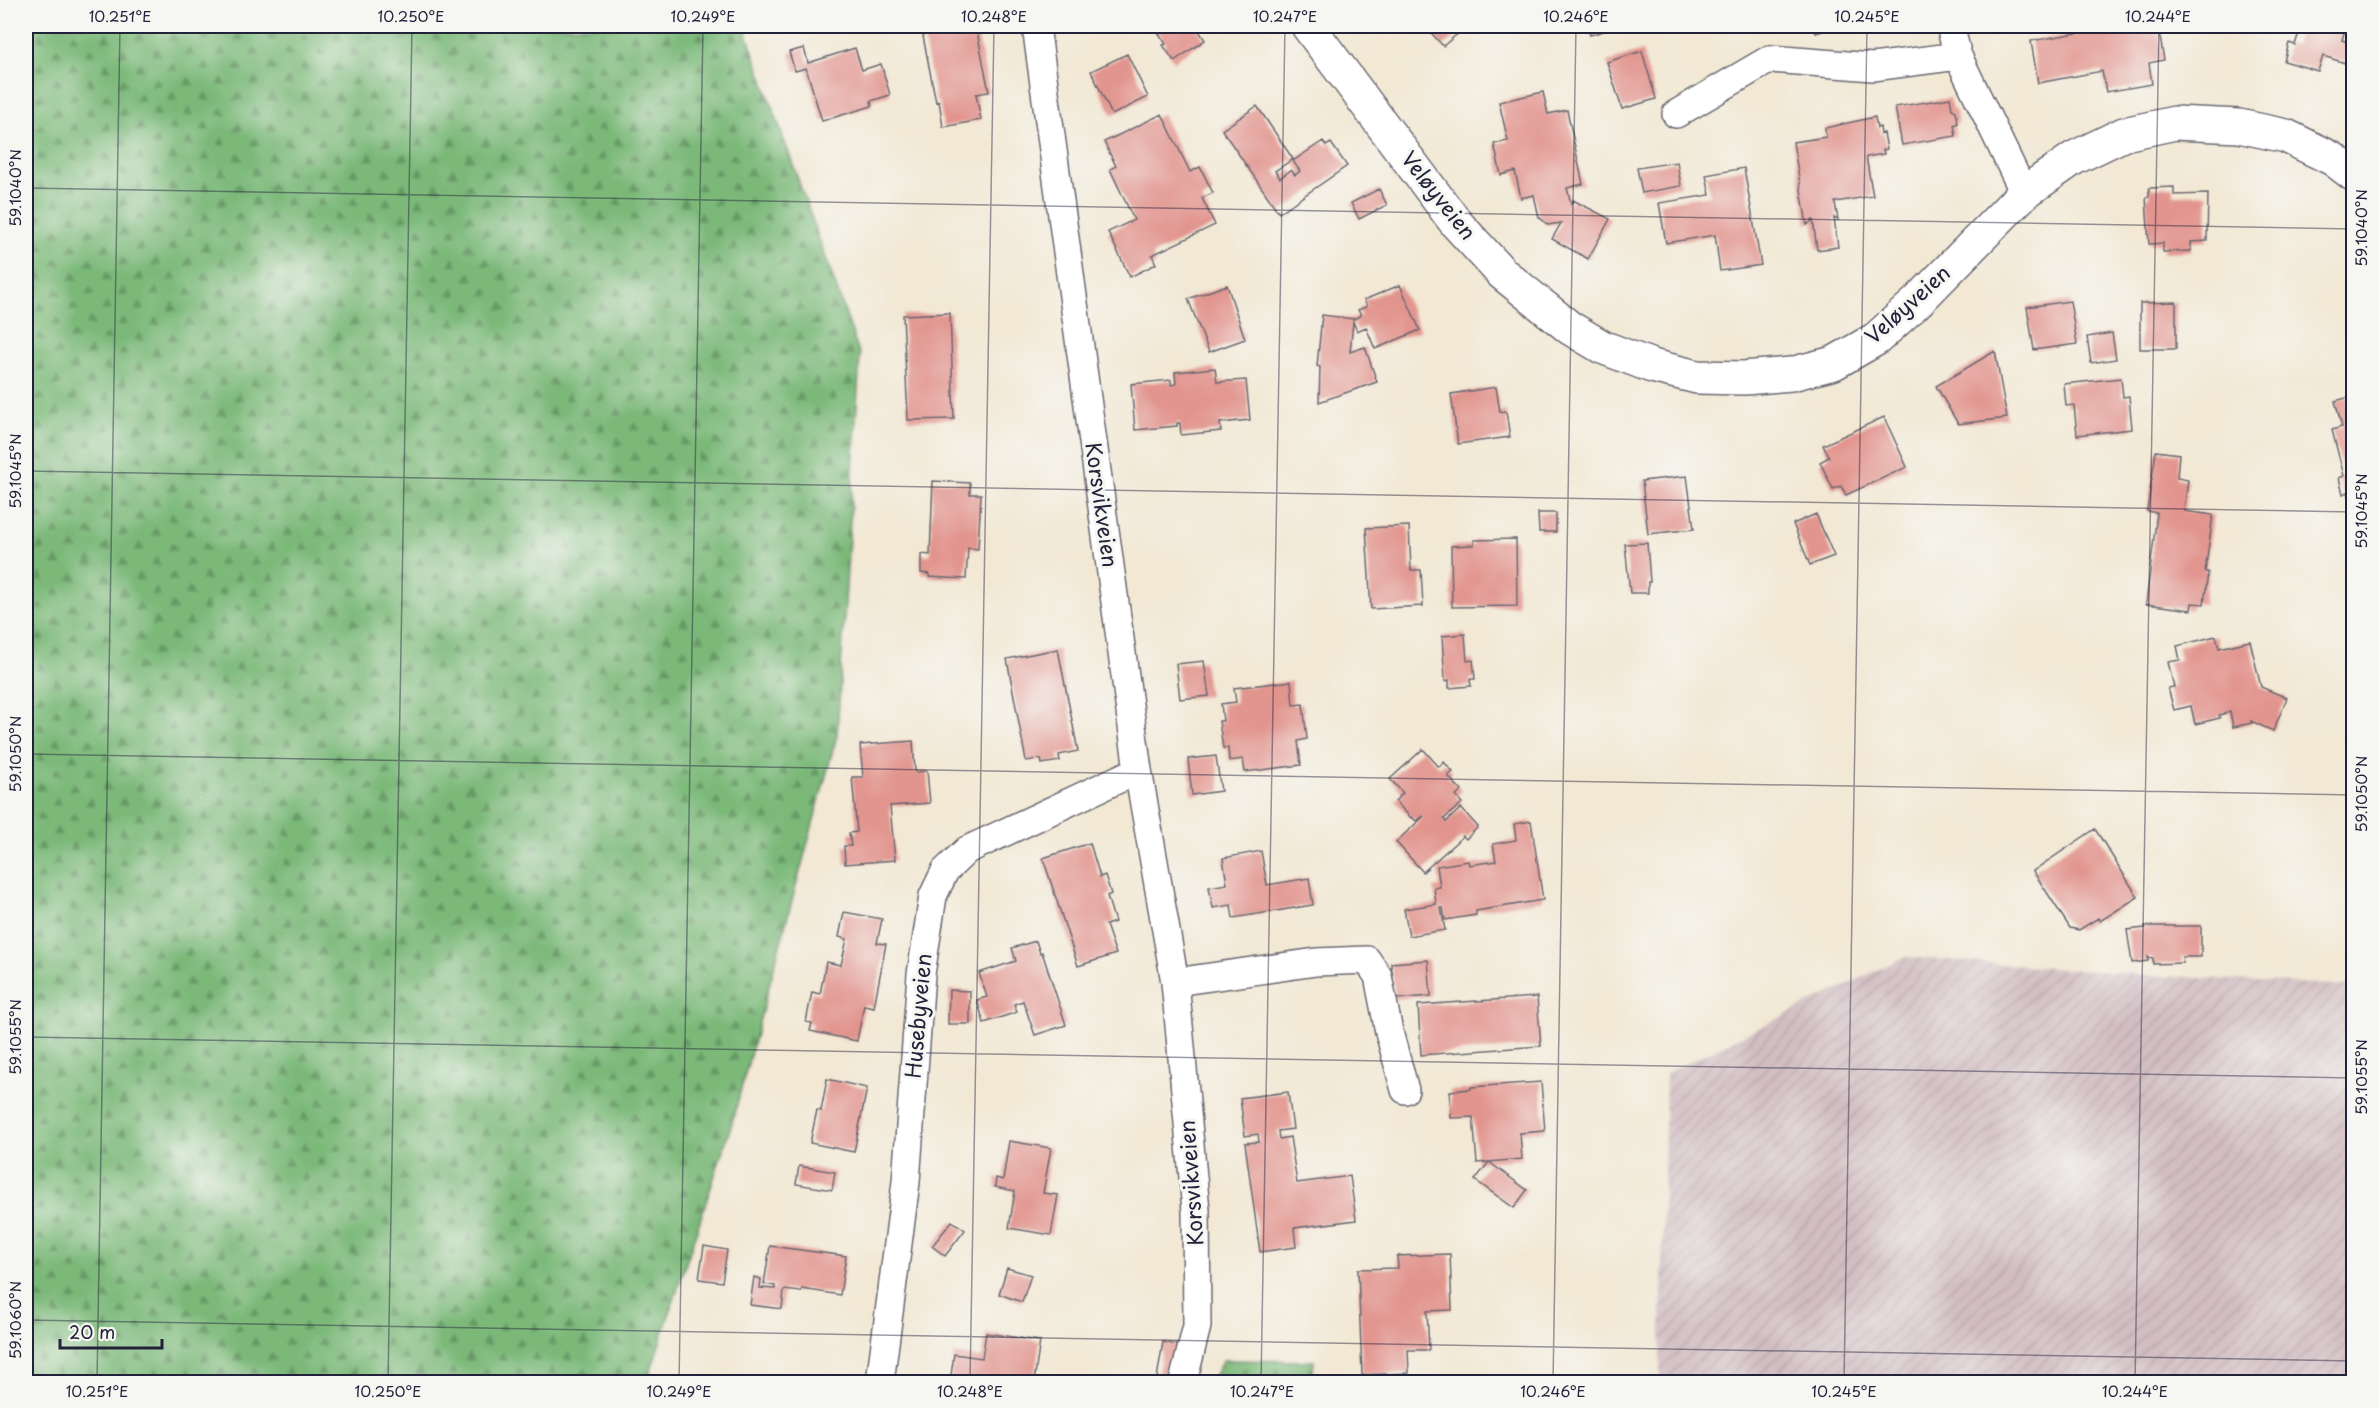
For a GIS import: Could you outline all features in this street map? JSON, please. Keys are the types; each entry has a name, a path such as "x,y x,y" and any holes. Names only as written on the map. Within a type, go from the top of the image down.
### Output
{"main road":[{"name":"Veløyveien","path":"1308,26 1456,223 1503,274 1570,327 1602,347 1652,366 1697,377 1744,378 1791,374 1834,363 1876,339 1918,301 2024,193 2074,158 2124,134 2175,123 2239,126 2286,136 2333,159 2354,175"}],"street":[{"name":"Korsvikveien","path":"1036,26 1138,770 1176,982 1196,1210 1197,1326 1183,1383"},
{"path":"1950,26 1958,56 2024,193"},
{"path":"1676,114 1770,59 1873,67 1958,56"},
{"name":"Husebyveien","path":"880,1383 906,1182 921,974 933,896 945,871 967,850 1138,770"},
{"path":"1176,982 1316,962 1367,960 1378,976 1389,1032 1405,1090"}],"shaded area":[{"path":"1904,957 2162,976 2353,986 2353,1382 1656,1382 1660,1374 1666,1073"}],"green space":[{"path":"26,26 744,26 860,355 837,735 731,1126 647,1382 26,1382"},
{"path":"1223,1360 1314,1361 1312,1382 1211,1382"}],"building":[{"path":"921,26 976,26 989,92 976,94 981,120 943,127"},
{"path":"1154,26 1182,26 1184,28 1196,26 1205,40 1174,61"},
{"path":"1425,26 1467,26 1443,46"},
{"path":"1587,26 1620,26 1590,35"},
{"path":"1813,26 1837,26 1816,33"},
{"path":"2117,26 2158,26 2164,60 2149,63 2152,84 2106,92 2102,71 2038,83 2031,41"},
{"path":"2301,26 2346,26 2342,40 2350,43 2345,63 2323,56 2318,71 2284,61 2289,43 2295,45"},
{"path":"804,48 808,63 855,48 862,70 881,64 890,95 871,101 872,106 822,121 806,68 795,71 789,52"},
{"path":"1642,51 1656,99 1622,109 1607,62"},
{"path":"1127,54 1148,97 1112,115 1091,71"},
{"path":"1543,92 1548,114 1567,110 1583,184 1567,188 1571,204 1573,200 1610,219 1588,259 1552,239 1561,223 1548,225 1539,217 1534,195 1521,198 1515,171 1501,175 1494,144 1508,141 1499,102"},
{"path":"1950,98 1958,123 1954,125 1956,136 1902,145 1895,107"},
{"path":"1257,106 1293,159 1275,171 1280,178 1291,170 1295,175 1300,171 1293,161 1323,141 1326,146 1331,143 1347,166 1279,213 1222,130"},
{"path":"1162,114 1190,172 1200,167 1213,193 1202,198 1215,225 1152,255 1156,264 1130,277 1108,232 1134,220 1110,169 1116,166 1104,142"},
{"path":"1875,117 1877,128 1880,127 1881,134 1884,133 1887,149 1883,150 1884,154 1866,157 1873,196 1835,202 1838,220 1834,218 1838,247 1817,250 1813,220 1807,225 1793,142 1826,137 1825,128"},
{"path":"1677,162 1681,186 1642,193 1637,168"},
{"path":"1744,168 1761,265 1720,271 1715,235 1666,243 1659,203 1710,195 1706,175"},
{"path":"2174,187 2174,195 2208,194 2207,241 2191,242 2191,251 2163,252 2163,243 2149,244 2146,197 2149,197 2149,188"},
{"path":"1379,189 1387,205 1359,219 1351,203"},
{"path":"1227,285 1245,339 1209,352 1188,299"},
{"path":"1400,285 1420,330 1375,349 1366,327 1357,331 1353,322 1350,352 1365,347 1377,382 1319,402 1320,367 1317,366 1322,315 1354,319 1361,315 1358,310 1367,306 1364,300"},
{"path":"2070,301 2077,344 2034,350 2027,307"},
{"path":"2176,302 2176,349 2140,349 2140,303"},
{"path":"950,313 954,419 908,420 903,315"},
{"path":"2112,333 2116,359 2091,363 2087,337"},
{"path":"1995,351 2007,418 1958,424 1936,386"},
{"path":"1215,368 1217,382 1246,380 1250,420 1220,423 1221,431 1181,435 1180,423 1177,423 1177,426 1135,430 1131,384 1171,380 1171,385 1176,384 1175,372"},
{"path":"2121,378 2123,397 2129,396 2132,429 2077,435 2074,405 2066,406 2064,384"},
{"path":"1496,387 1500,412 1506,411 1510,437 1458,444 1451,394"},
{"path":"2354,396 2353,510 2348,492 2343,494 2339,478 2344,476 2332,430 2342,427 2335,401"},
{"path":"1884,417 1907,467 1846,495 1841,486 1833,489 1820,462 1829,457 1823,445"},
{"path":"2156,451 2179,454 2177,478 2188,480 2184,511 2213,515 2205,572 2208,572 2204,604 2192,603 2191,610 2146,604 2157,513 2147,511"},
{"path":"1687,476 1694,529 1648,534 1642,481"},
{"path":"933,481 970,483 970,494 981,494 978,549 968,548 966,579 929,577 929,574 921,573 921,554 930,555"},
{"path":"1538,513 1556,513 1556,532 1539,532"},
{"path":"1816,514 1834,556 1810,565 1793,524"},
{"path":"1409,526 1411,570 1421,570 1423,606 1371,609 1366,528"},
{"path":"1516,539 1517,606 1452,607 1451,546 1474,545 1474,540"},
{"path":"1647,543 1650,582 1648,582 1648,593 1630,593 1625,544"},
{"path":"1465,634 1467,661 1473,660 1475,679 1470,679 1471,686 1449,688 1449,680 1445,681 1442,636"},
{"path":"2216,636 2219,648 2250,641 2261,687 2287,698 2273,731 2251,721 2252,723 2233,727 2230,712 2219,715 2220,718 2195,724 2191,706 2174,710 2168,688 2174,687 2168,662 2180,660 2177,646"},
{"path":"1058,649 1078,751 1059,755 1060,761 1042,764 1041,759 1026,761 1007,659"},
{"path":"1204,661 1209,696 1180,699 1176,664"},
{"path":"1291,681 1293,705 1303,704 1307,739 1298,741 1301,765 1245,772 1243,759 1229,761 1228,748 1223,748 1219,721 1223,721 1221,704 1236,702 1234,688"},
{"path":"913,741 915,772 927,771 930,803 890,806 895,860 845,864 844,846 851,846 849,833 857,832 852,777 863,777 860,745"},
{"path":"1423,749 1439,767 1444,762 1453,772 1448,776 1462,791 1456,796 1462,803 1444,819 1446,822 1461,808 1478,827 1466,839 1463,836 1423,872 1396,842 1424,816 1416,821 1395,801 1403,793 1390,779"},
{"path":"1216,756 1221,791 1192,795 1188,759"},
{"path":"1531,821 1543,900 1476,911 1476,915 1445,920 1443,908 1441,908 1445,930 1409,936 1404,909 1436,904 1434,888 1440,887 1437,866 1468,861 1469,865 1496,861 1493,844 1516,840 1514,824"},
{"path":"2095,829 2138,897 2100,921 2098,918 2079,930 2070,928 2033,871"},
{"path":"1090,843 1100,877 1105,875 1111,894 1107,896 1115,922 1106,925 1116,954 1078,966 1043,858"},
{"path":"1261,851 1267,885 1309,878 1313,905 1233,918 1231,905 1213,908 1209,887 1227,884 1223,858"},
{"path":"844,912 882,919 877,943 886,944 874,1007 864,1005 857,1041 810,1031 812,1023 806,1022 812,992 820,994 826,962 841,965 847,939 839,937"},
{"path":"2145,926 2201,926 2201,957 2182,957 2183,963 2153,964 2153,958 2148,957 2148,961 2132,963 2127,930 2145,928"},
{"path":"1036,941 1040,953 1042,952 1066,1025 1035,1035 1023,1001 1014,1004 1017,1012 984,1023 977,1000 987,997 979,973 1016,961 1012,948"},
{"path":"1428,960 1431,996 1395,999 1391,963"},
{"path":"949,990 970,991 970,1024 948,1024"},
{"path":"1537,997 1541,1046 1421,1055 1418,1005"},
{"path":"827,1079 867,1088 854,1152 810,1143 817,1110 821,1111"},
{"path":"1541,1082 1545,1131 1520,1133 1522,1159 1477,1163 1473,1117 1451,1118 1450,1091 1471,1089 1471,1087"},
{"path":"1288,1092 1293,1129 1278,1131 1279,1139 1290,1137 1297,1183 1350,1176 1356,1220 1294,1228 1296,1247 1260,1252 1245,1143 1259,1142 1258,1134 1245,1136 1240,1098"},
{"path":"1009,1141 1051,1148 1043,1193 1058,1195 1051,1235 1009,1228 1015,1191 995,1187 996,1178 1003,1180"},
{"path":"1489,1162 1527,1190 1514,1208 1475,1180"},
{"path":"799,1166 835,1172 832,1190 796,1184"},
{"path":"952,1221 965,1230 945,1256 932,1246"},
{"path":"704,1246 727,1250 722,1282 699,1279"},
{"path":"770,1246 846,1256 840,1295 802,1289 801,1292 784,1290 782,1309 750,1305 754,1277 761,1279 760,1288 775,1289 775,1286 764,1284"},
{"path":"1450,1254 1452,1310 1427,1311 1429,1350 1408,1350 1409,1373 1362,1375 1358,1269 1398,1268 1397,1256"},
{"path":"1007,1268 1031,1275 1022,1302 999,1294"},
{"path":"986,1333 1040,1341 1034,1382 950,1382 954,1354 982,1358"},
{"path":"1163,1342 1183,1346 1177,1382 1157,1378"}]}
